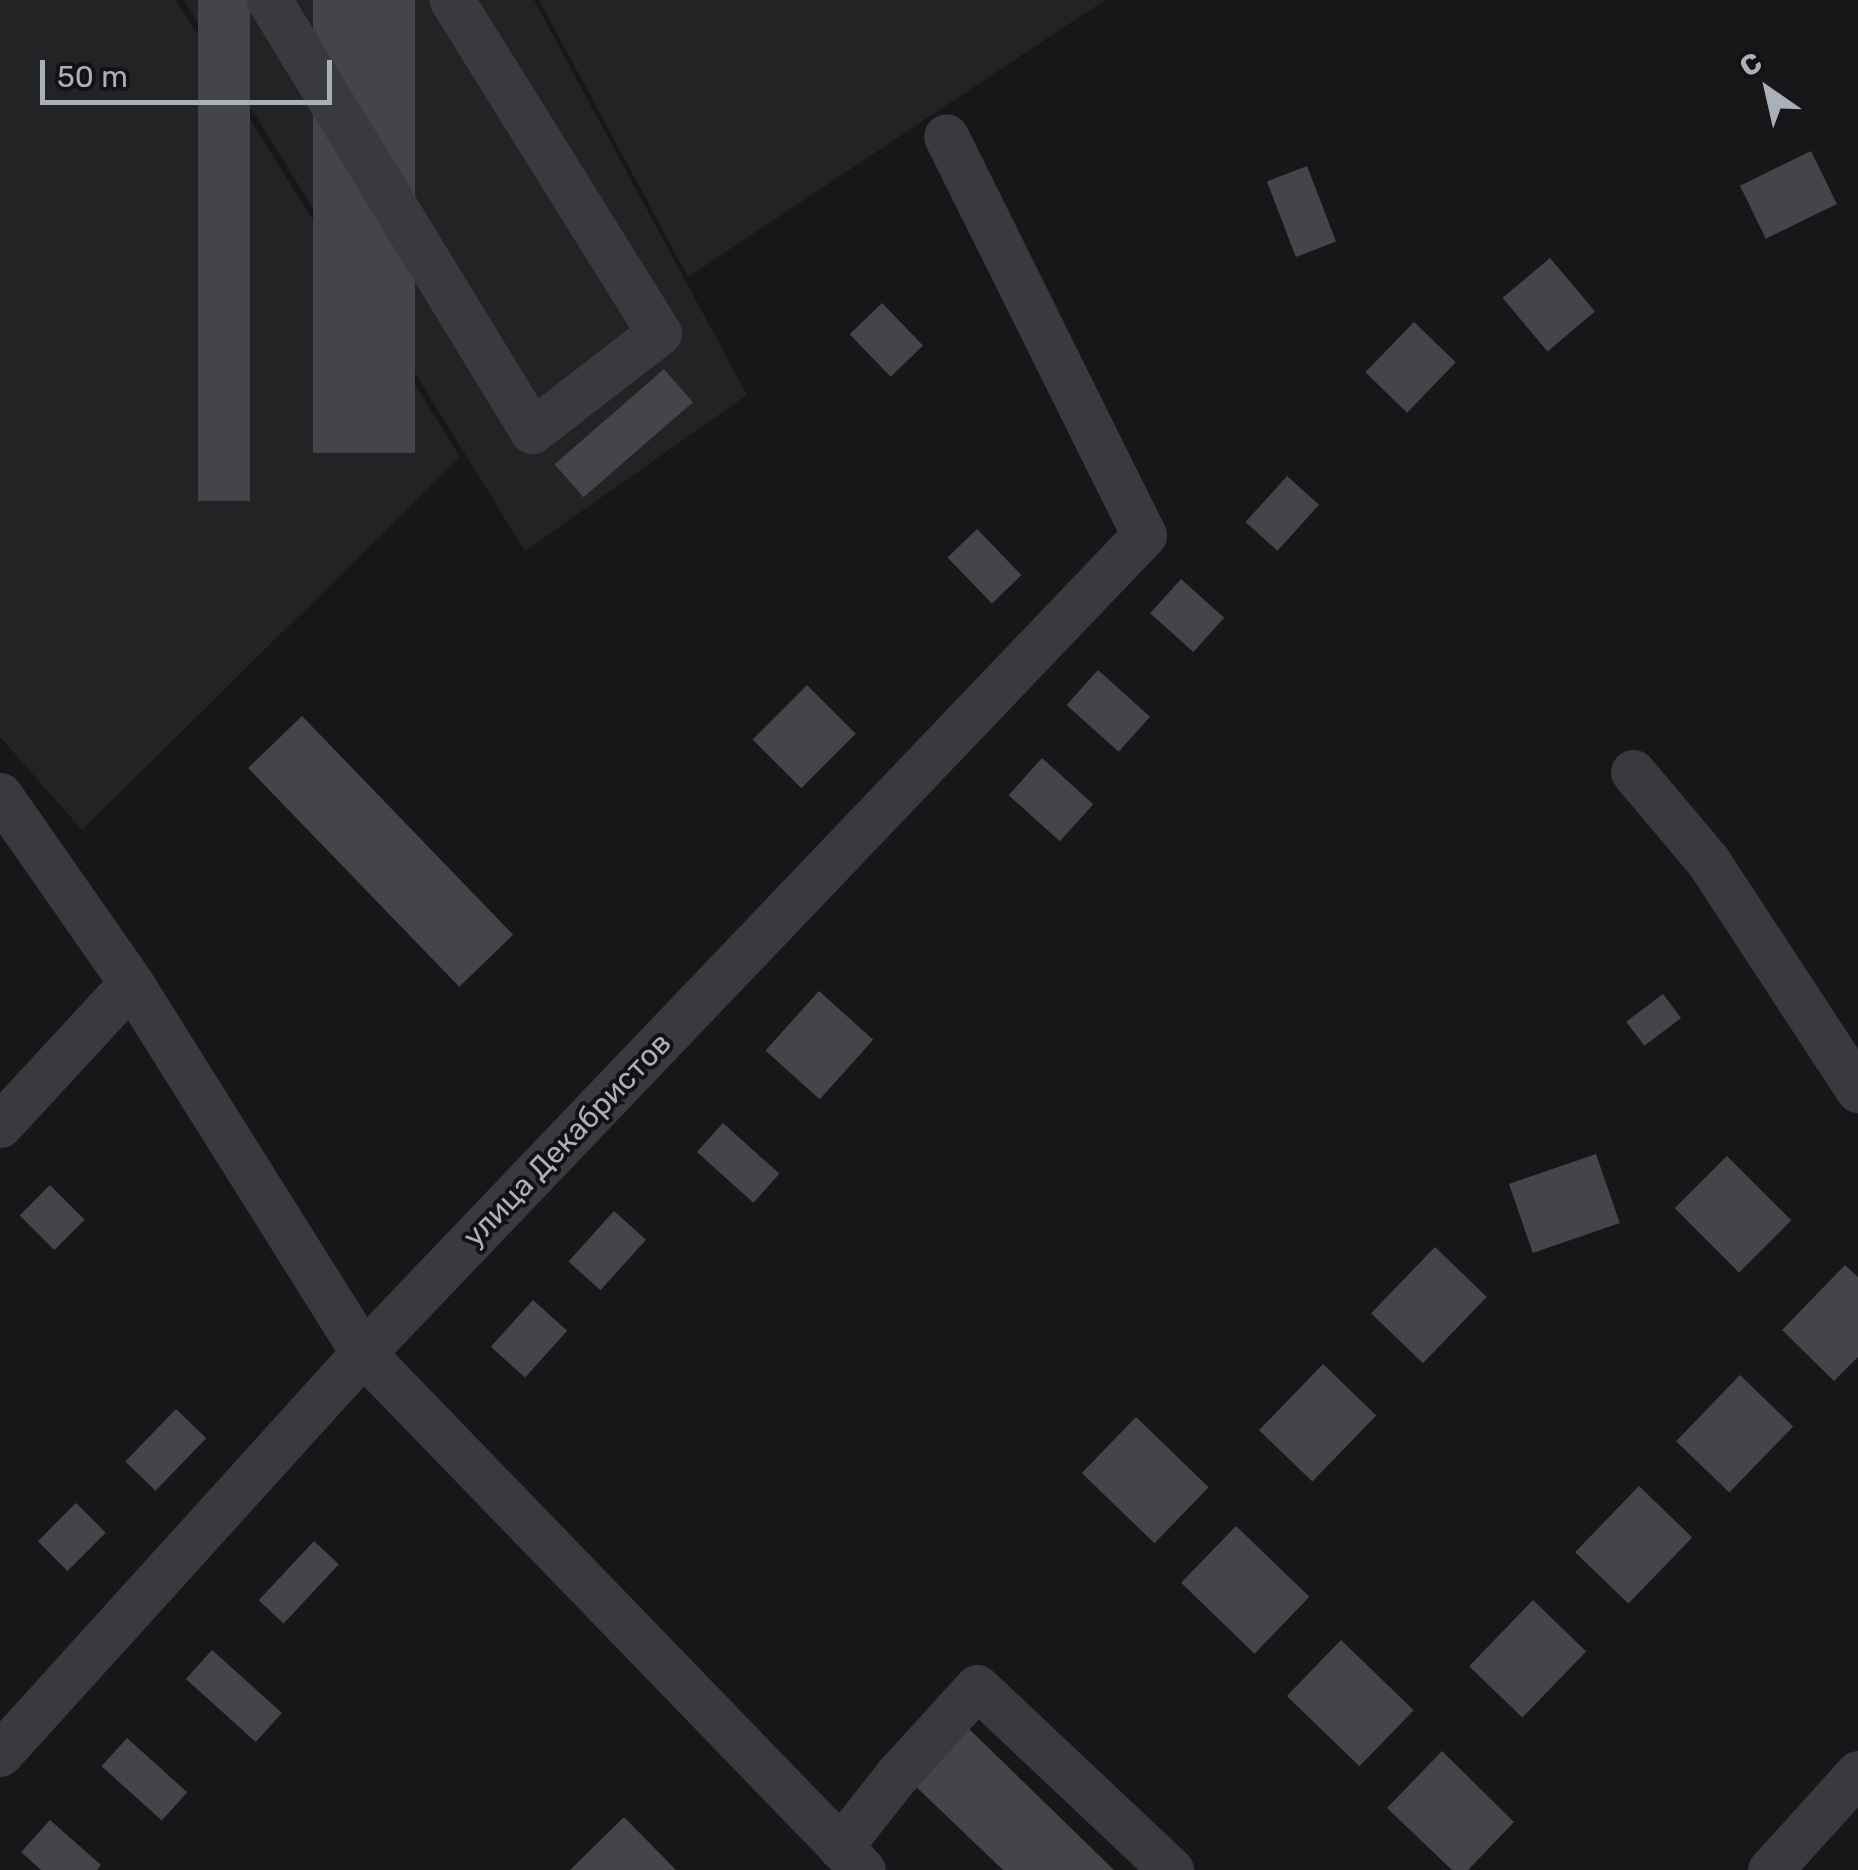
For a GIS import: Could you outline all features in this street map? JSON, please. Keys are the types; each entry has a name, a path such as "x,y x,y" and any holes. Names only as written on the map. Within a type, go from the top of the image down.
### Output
{"street":[{"path":"269,0 532,431 659,332 452,0"},
{"name":"улица Декабристов","path":"0,1754 363,1354 1144,535 946,137"},
{"path":"1634,772 1708,861 1858,1090"},
{"path":"0,795 131,983 363,1354 852,1858 896,1776 977,1687 1171,1870"},
{"path":"0,1125 131,983"},
{"path":"1770,1870 1858,1773"}],"shaded area":[{"path":"0,0 176,0 460,457 82,830 0,737"},
{"path":"184,0 534,0 747,395 525,551"},
{"path":"539,0 1105,0 688,277"}],"building":[{"path":"198,0 250,0 250,501 198,501"},
{"path":"313,0 415,0 415,453 313,453"},
{"path":"1811,151 1837,204 1766,239 1740,186"},
{"path":"1307,166 1336,242 1296,257 1267,181"},
{"path":"1550,258 1595,312 1548,351 1503,298"},
{"path":"882,303 923,345 891,377 850,334"},
{"path":"1414,322 1456,362 1407,413 1365,372"},
{"path":"664,369 693,402 583,497 555,464"},
{"path":"1287,476 1319,505 1277,551 1246,522"},
{"path":"977,529 1021,575 992,604 948,557"},
{"path":"1181,579 1224,618 1193,652 1150,613"},
{"path":"1098,670 1150,717 1119,752 1067,705"},
{"path":"807,685 856,734 801,788 753,739"},
{"path":"302,716 513,935 459,987 248,768"},
{"path":"1042,758 1093,804 1060,841 1009,795"},
{"path":"819,991 873,1040 820,1099 765,1050"},
{"path":"1663,994 1681,1018 1644,1046 1626,1022"},
{"path":"723,1123 779,1174 753,1203 697,1152"},
{"path":"1596,1154 1620,1223 1533,1253 1509,1184"},
{"path":"1727,1156 1791,1220 1739,1273 1675,1208"},
{"path":"50,1185 85,1220 54,1250 20,1215"},
{"path":"614,1211 646,1240 600,1290 568,1262"},
{"path":"1435,1247 1487,1297 1423,1363 1371,1313"},
{"path":"1845,1265 1858,1277 1858,1357 1834,1381 1782,1330"},
{"path":"533,1300 567,1331 525,1378 491,1347"},
{"path":"1323,1364 1376,1415 1312,1482 1259,1430"},
{"path":"1740,1375 1793,1426 1729,1493 1676,1441"},
{"path":"176,1409 206,1438 156,1491 125,1462"},
{"path":"1136,1417 1209,1487 1154,1543 1082,1473"},
{"path":"1639,1486 1692,1537 1628,1604 1575,1552"},
{"path":"76,1503 106,1533 68,1571 38,1541"},
{"path":"1236,1526 1309,1597 1254,1654 1181,1583"},
{"path":"314,1541 339,1564 284,1623 259,1600"},
{"path":"1533,1600 1586,1651 1522,1718 1469,1666"},
{"path":"1341,1640 1414,1710 1359,1766 1287,1696"},
{"path":"212,1650 282,1713 256,1742 186,1679"},
{"path":"965,1725 1114,1870 1003,1870 910,1781"},
{"path":"127,1738 187,1792 162,1820 102,1766"},
{"path":"1442,1751 1514,1822 1468,1870 1452,1870 1387,1808"},
{"path":"624,1817 676,1870 570,1870"},
{"path":"50,1820 101,1865 97,1870 41,1870 21,1852"}]}
